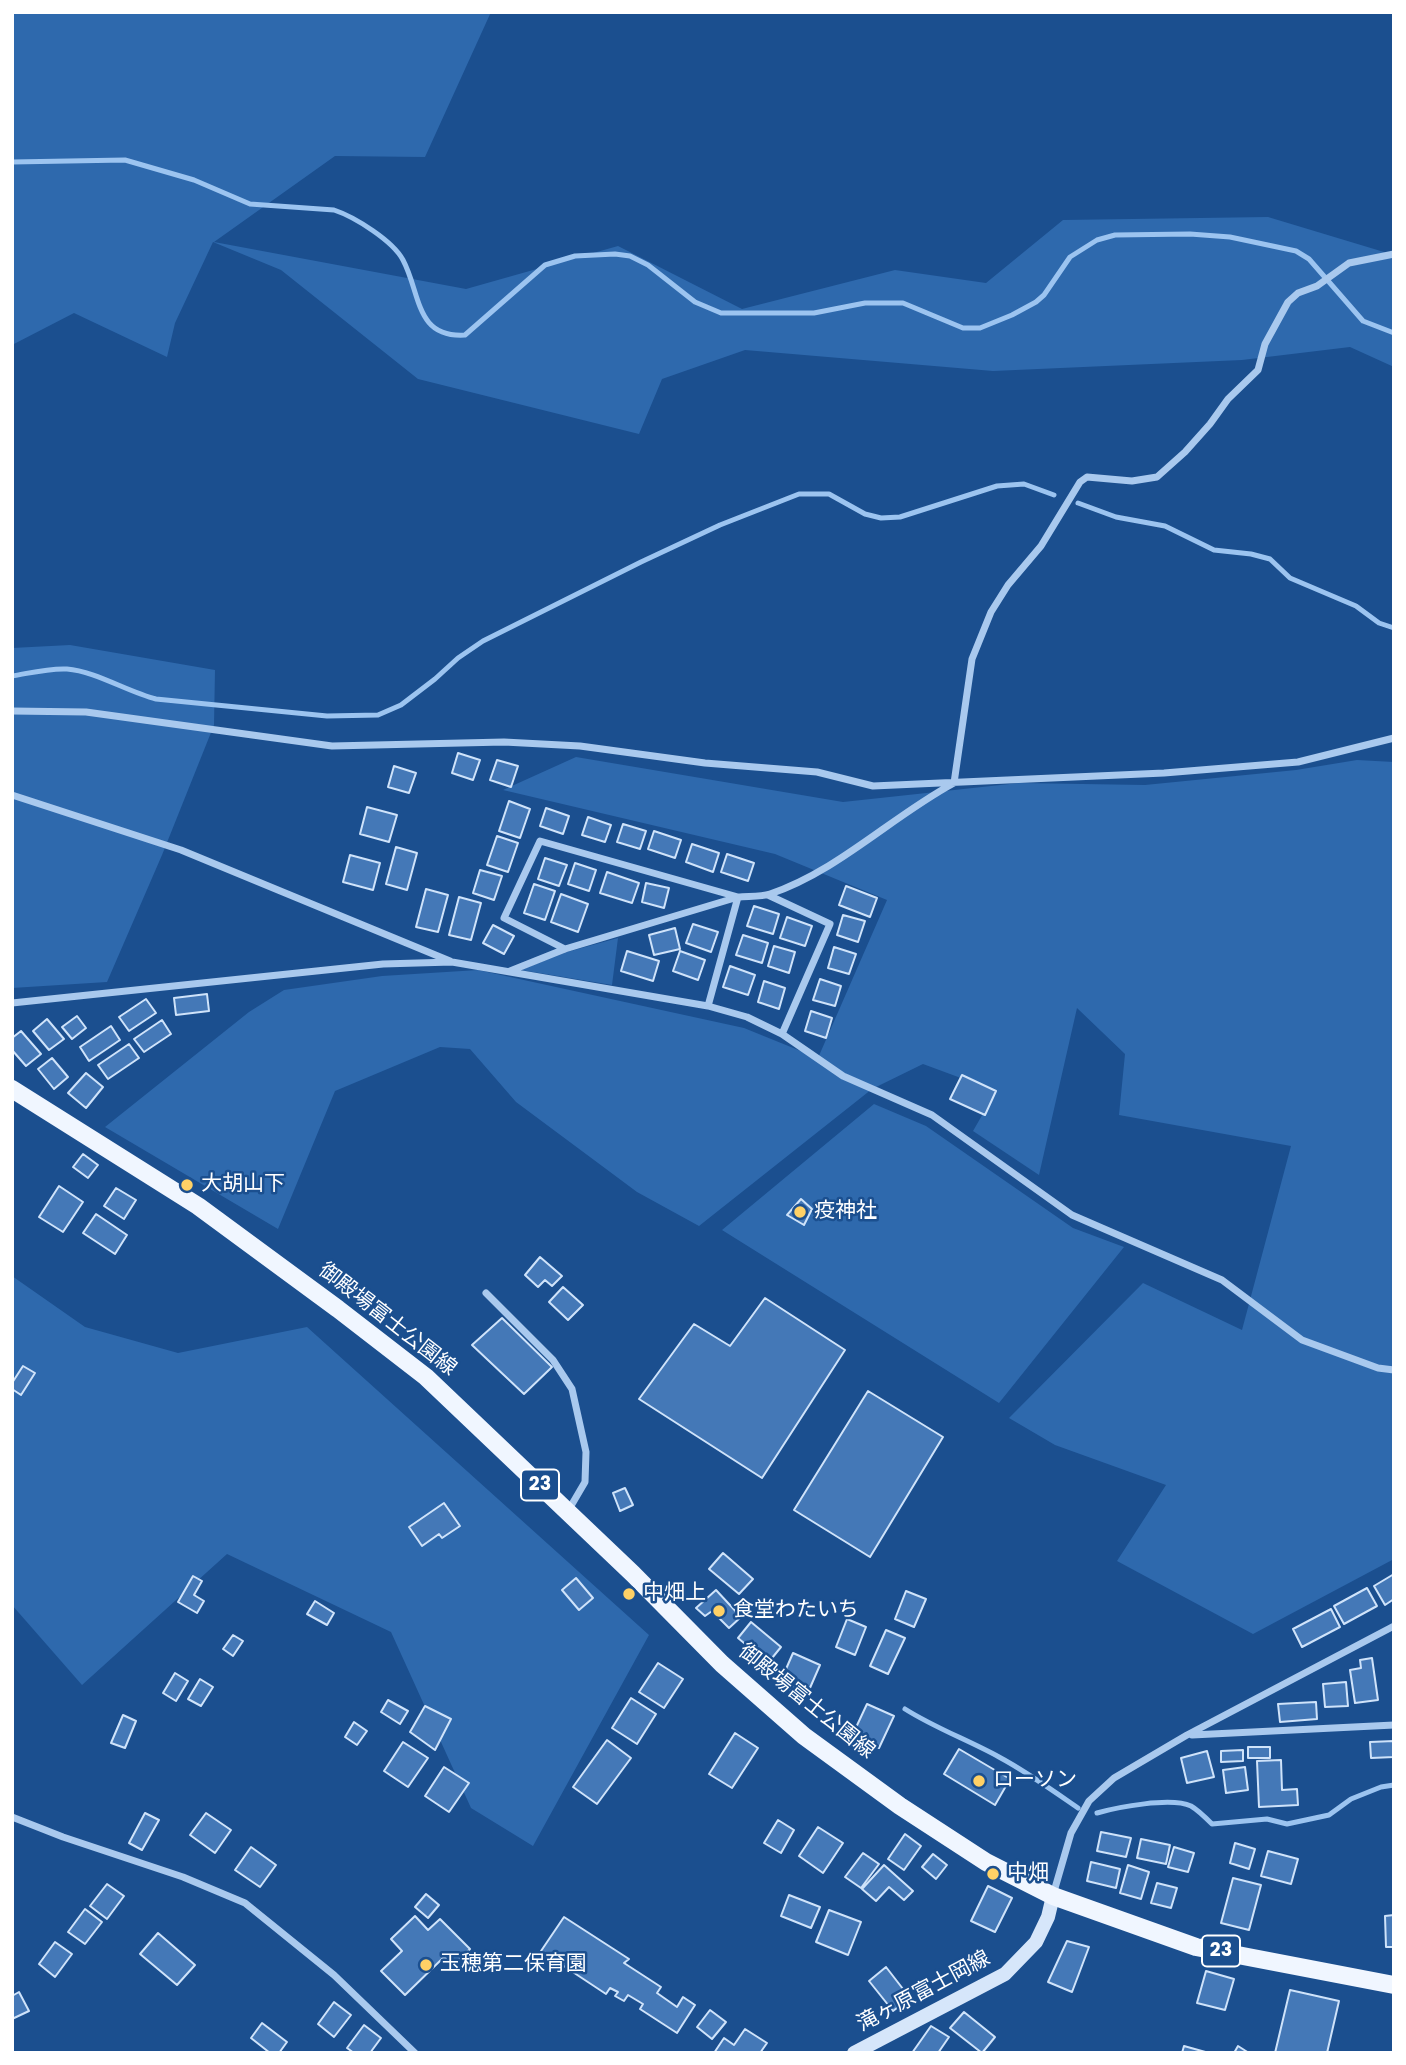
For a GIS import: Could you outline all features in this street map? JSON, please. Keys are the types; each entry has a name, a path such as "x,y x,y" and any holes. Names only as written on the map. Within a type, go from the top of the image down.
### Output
{"main road":[{"name":"御殿場富士公園線","path":"12,1089 198,1206 426,1377 633,1574 722,1664 804,1736 900,1806 986,1862 1053,1896 1196,1947 1394,1985"},
{"name":"滝ヶ原富士岡線","path":"864,2050 1005,1975 1036,1942 1048,1917 1053,1896"}],"street":[{"path":"954,783 972,659 991,612 1008,585 1041,546 1080,482 1087,477 1132,481 1157,477 1185,452 1210,424 1228,398 1258,370 1265,344 1288,302 1298,293 1317,286 1349,263 1394,254"},
{"path":"12,711 86,712 332,746 504,742 580,746 705,762 817,772 873,786 1164,773 1298,762 1394,738"},
{"path":"509,972 565,949 738,897 768,895 820,871 927,798 954,783"},
{"path":"12,795 181,850 452,962"},
{"path":"565,949 504,918 540,841 738,897"},
{"path":"768,895 830,924 782,1034"},
{"path":"708,1006 738,897"},
{"path":"12,1003 383,964 452,962 708,1006 747,1017 782,1034 843,1076 932,1115 1072,1215 1222,1280 1303,1340 1378,1368 1394,1370"},
{"path":"486,1293 553,1360 572,1389 586,1452 584,1482 568,1512"},
{"path":"1053,1896 1071,1833 1089,1801 1114,1778 1188,1735 1394,1626"},
{"path":"1188,1735 1394,1725"},
{"path":"12,1817 63,1838 183,1877 245,1903 334,1975 412,2052"}],"shaded area":[{"path":"12,12 491,12 425,157 335,156 214,242 466,289 618,246 742,309 895,270 986,283 1063,220 1268,217 1394,255 1394,367 1350,347 1242,360 993,371 745,350 662,379 639,434 418,379 281,270 213,242 175,323 167,357 74,313 12,345"},
{"path":"70,645 215,670 214,725 107,982 12,988 12,648"},
{"path":"576,757 843,802 1019,783 1145,785 1296,770 1357,760 1394,762 1394,1559 1253,1634 1117,1561 1166,1485 1055,1445 1009,1418 1143,1283 1242,1330 1291,1146 1119,1115 1125,1054 1077,1008 1039,1175 973,1131 996,1091 923,1064 872,1089 699,1226 637,1192 516,1102 470,1049 440,1047 335,1091 278,1229 105,1127 249,1012 284,990 382,976 478,970 744,1028 818,1058 887,900 775,854 503,790"},
{"path":"618,938 612,985 521,970 567,952"},
{"path":"874,1104 926,1126 1073,1228 1124,1247 999,1403 722,1230"},
{"path":"12,1276 85,1327 178,1353 307,1327 649,1635 533,1846 471,1808 391,1632 227,1554 82,1685 12,1605"}],"building":[{"path":"458,753 480,760 473,780 452,773"},
{"path":"497,760 518,766 511,787 490,780"},
{"path":"394,766 416,773 409,793 388,787"},
{"path":"509,801 530,809 520,838 499,831"},
{"path":"367,807 397,815 389,842 360,834"},
{"path":"546,808 569,816 563,834 540,826"},
{"path":"588,817 611,825 605,842 582,835"},
{"path":"623,824 646,831 640,849 617,842"},
{"path":"654,831 681,840 675,858 648,849"},
{"path":"497,836 518,843 508,872 487,865"},
{"path":"692,844 719,853 713,872 686,862"},
{"path":"396,847 417,853 407,890 386,884"},
{"path":"727,854 754,863 748,881 721,872"},
{"path":"350,855 380,863 373,890 343,882"},
{"path":"545,858 567,865 559,886 538,879"},
{"path":"575,863 596,870 589,891 568,884"},
{"path":"480,870 502,876 494,900 473,893"},
{"path":"607,872 639,883 632,903 600,893"},
{"path":"646,883 669,888 664,908 642,902"},
{"path":"534,884 555,891 545,920 524,913"},
{"path":"846,886 877,898 870,917 839,905"},
{"path":"426,889 448,895 438,932 416,927"},
{"path":"561,894 588,904 578,932 551,922"},
{"path":"459,897 481,903 471,940 449,935"},
{"path":"754,906 779,914 773,934 747,926"},
{"path":"843,915 865,921 858,942 837,935"},
{"path":"787,917 812,926 805,946 780,938"},
{"path":"693,924 718,932 711,952 686,943"},
{"path":"493,925 514,936 504,954 483,943"},
{"path":"675,928 680,949 654,955 649,935"},
{"path":"743,935 768,943 762,963 736,955"},
{"path":"774,946 795,952 789,973 768,966"},
{"path":"834,947 856,954 849,974 828,968"},
{"path":"627,951 659,961 653,981 621,971"},
{"path":"680,951 705,960 698,980 673,971"},
{"path":"730,966 755,975 748,995 723,987"},
{"path":"820,979 841,986 835,1006 813,1000"},
{"path":"764,981 785,988 779,1009 758,1002"},
{"path":"207,994 209,1011 176,1015 174,998"},
{"path":"146,999 156,1013 129,1031 119,1017"},
{"path":"811,1011 832,1018 826,1038 805,1031"},
{"path":"77,1016 86,1028 72,1039 62,1027"},
{"path":"47,1019 64,1039 49,1050 33,1031"},
{"path":"162,1020 171,1034 144,1052 134,1039"},
{"path":"111,1026 120,1040 89,1061 80,1047"},
{"path":"21,1031 41,1054 26,1066 12,1050 12,1038"},
{"path":"129,1044 139,1058 108,1079 98,1065"},
{"path":"52,1058 68,1077 54,1089 38,1069"},
{"path":"86,1073 103,1087 86,1108 68,1093"},
{"path":"962,1075 996,1091 985,1115 950,1099"},
{"path":"83,1154 98,1165 88,1178 73,1167"},
{"path":"59,1186 83,1202 63,1232 39,1217"},
{"path":"116,1188 136,1200 124,1219 104,1206"},
{"name":"疫神社","path":"801,1199 812,1209 804,1225 787,1215"},
{"path":"96,1214 127,1235 115,1254 83,1233"},
{"path":"540,1257 562,1276 552,1286 545,1280 538,1287 525,1275"},
{"path":"563,1287 583,1305 568,1320 549,1302"},
{"path":"765,1298 845,1350 762,1478 639,1399 694,1324 730,1346"},
{"path":"502,1318 552,1367 524,1394 472,1345"},
{"path":"23,1366 35,1373 21,1395 12,1389 12,1383"},
{"path":"868,1391 943,1437 870,1557 794,1510"},
{"path":"625,1488 633,1505 620,1511 613,1493"},
{"path":"444,1503 460,1526 442,1538 439,1534 422,1546 409,1527"},
{"path":"723,1553 753,1579 739,1594 709,1569"},
{"path":"1394,1574 1394,1599 1385,1605 1374,1586"},
{"path":"193,1576 202,1581 194,1595 204,1601 197,1613 178,1602"},
{"path":"576,1578 593,1598 579,1610 562,1590"},
{"path":"1367,1588 1377,1606 1344,1624 1334,1606"},
{"path":"716,1590 741,1617 729,1628 712,1611 705,1616 696,1608"},
{"path":"906,1591 926,1599 914,1627 895,1619"},
{"path":"315,1601 334,1613 327,1625 307,1614"},
{"path":"1331,1609 1340,1627 1302,1647 1293,1629"},
{"path":"847,1619 866,1627 855,1655 836,1647"},
{"path":"751,1622 781,1647 768,1663 738,1638"},
{"path":"886,1630 905,1638 888,1674 870,1666"},
{"path":"233,1635 243,1641 233,1656 223,1649"},
{"path":"793,1653 820,1665 806,1697 779,1685"},
{"path":"1372,1658 1378,1700 1355,1703 1350,1670 1361,1668 1360,1660"},
{"path":"658,1663 683,1679 664,1708 639,1692"},
{"path":"175,1673 188,1681 176,1701 163,1693"},
{"path":"200,1679 213,1687 201,1706 188,1699"},
{"path":"1346,1682 1348,1706 1325,1707 1323,1684"},
{"path":"631,1698 656,1714 637,1744 612,1728"},
{"path":"388,1700 408,1711 400,1724 381,1712"},
{"path":"1316,1702 1317,1719 1280,1722 1278,1704"},
{"path":"867,1704 894,1716 879,1748 852,1736"},
{"path":"425,1706 451,1719 435,1750 410,1732"},
{"path":"123,1715 136,1721 125,1748 111,1743"},
{"path":"354,1722 367,1731 357,1745 345,1737"},
{"path":"735,1733 758,1748 732,1788 709,1774"},
{"path":"607,1740 631,1758 597,1804 573,1787"},
{"path":"1394,1741 1394,1757 1371,1758 1370,1742"},
{"path":"403,1742 428,1758 408,1787 384,1771"},
{"path":"1248,1747 1270,1747 1270,1758 1248,1758"},
{"path":"959,1749 1010,1779 995,1805 944,1774"},
{"path":"1243,1750 1243,1761 1221,1762 1221,1751"},
{"path":"1207,1751 1214,1777 1187,1783 1181,1758"},
{"path":"1281,1760 1282,1790 1297,1789 1298,1805 1259,1807 1257,1761"},
{"path":"444,1767 469,1783 449,1812 425,1796"},
{"path":"1245,1767 1248,1790 1226,1793 1223,1770"},
{"path":"145,1813 159,1820 142,1850 129,1843"},
{"path":"206,1813 231,1830 215,1853 190,1835"},
{"path":"778,1820 794,1830 781,1853 764,1843"},
{"path":"818,1827 843,1843 823,1873 799,1856"},
{"path":"1101,1832 1131,1838 1126,1857 1097,1851"},
{"path":"905,1834 921,1846 904,1870 888,1859"},
{"path":"1141,1839 1170,1845 1166,1864 1137,1858"},
{"path":"1235,1843 1255,1849 1249,1869 1230,1863"},
{"path":"251,1847 276,1865 260,1887 235,1870"},
{"path":"1174,1847 1194,1853 1188,1872 1168,1867"},
{"path":"1268,1851 1298,1859 1291,1884 1261,1876"},
{"path":"863,1853 879,1864 861,1888 845,1877"},
{"path":"933,1854 947,1865 936,1879 922,1867"},
{"path":"1091,1862 1120,1869 1116,1888 1087,1881"},
{"path":"884,1865 913,1891 904,1900 889,1887 876,1901 862,1889"},
{"path":"1128,1865 1149,1872 1141,1899 1120,1893"},
{"path":"1233,1878 1261,1885 1249,1930 1221,1923"},
{"path":"1157,1883 1177,1888 1171,1908 1151,1903"},
{"path":"107,1884 124,1896 107,1919 90,1906"},
{"path":"988,1886 1012,1898 995,1932 971,1921"},
{"path":"426,1894 439,1905 428,1918 415,1907"},
{"path":"789,1895 820,1907 811,1928 781,1916"},
{"path":"85,1909 102,1922 85,1944 68,1932"},
{"path":"829,1910 861,1922 848,1955 816,1942"},
{"path":"1394,1915 1394,1947 1386,1947 1385,1916"},
{"path":"415,1916 428,1930 440,1919 470,1949 453,1966 444,1957 405,1995 381,1971 402,1951 391,1939"},
{"path":"564,1917 629,1959 624,1963 661,1987 657,1993 677,2007 683,1997 695,2005 677,2033 640,2009 643,2004 628,1995 624,2001 615,1996 618,1992 610,1988 606,1994 541,1951"},
{"path":"158,1933 195,1965 177,1985 140,1954"},
{"path":"1067,1941 1089,1947 1072,1992 1048,1982"},
{"path":"55,1942 72,1954 55,1977 39,1964"},
{"path":"886,1967 910,1998 893,2011 869,1981"},
{"path":"1206,1971 1234,1979 1225,2010 1197,2003"},
{"path":"1290,1990 1339,2001 1327,2053 1275,2053"},
{"path":"19,1992 29,2011 12,2019 12,1996"},
{"path":"334,2002 351,2015 334,2037 318,2024"},
{"path":"710,2010 726,2022 712,2039 697,2027"},
{"path":"964,2012 995,2037 982,2053 950,2028"},
{"path":"262,2023 287,2042 279,2053 270,2053 251,2038"},
{"path":"364,2025 381,2038 370,2053 354,2053 347,2048"},
{"path":"931,2026 949,2037 938,2053 912,2053"},
{"path":"745,2029 767,2043 760,2053 714,2053 724,2038 734,2045"},
{"path":"1184,2046 1209,2053 1182,2053"},
{"path":"1238,2046 1249,2053 1234,2053"}],"waterway":[{"path":"12,162 125,160 194,180 250,204 334,210 343,213 373,230 391,245 403,260 428,322 449,334 465,335 545,265 575,256 615,254 630,256 648,265 695,302 721,313 814,313 865,303 903,303 963,328 980,328 1036,302 1044,295 1070,257 1097,240 1115,235 1190,234 1230,237 1296,251 1309,259 1363,321 1394,333"},
{"path":"12,676 67,669 89,674 156,699 327,716 378,715 401,705 483,641 720,525 799,494 829,494 865,514 881,518 900,517 997,486 1024,484 1054,495"},
{"path":"1078,503 1116,517 1165,526 1214,550 1270,559 1290,578 1356,606 1379,623 1394,628"},
{"path":"905,1709 1009,1763 1078,1808"},
{"path":"1097,1813 1171,1802 1191,1806 1212,1824 1267,1819 1287,1824 1329,1815 1351,1799 1381,1787 1394,1785"}],"place":[{"name":"大胡山下","path":"187,1185"},
{"name":"疫神社","path":"800,1212"},
{"name":"中畑上","path":"629,1594"},
{"name":"食堂わたいち","path":"719,1611"},
{"name":"ローソン","path":"979,1781"},
{"name":"中畑","path":"993,1874"},
{"name":"玉穂第二保育園","path":"426,1965"}]}
